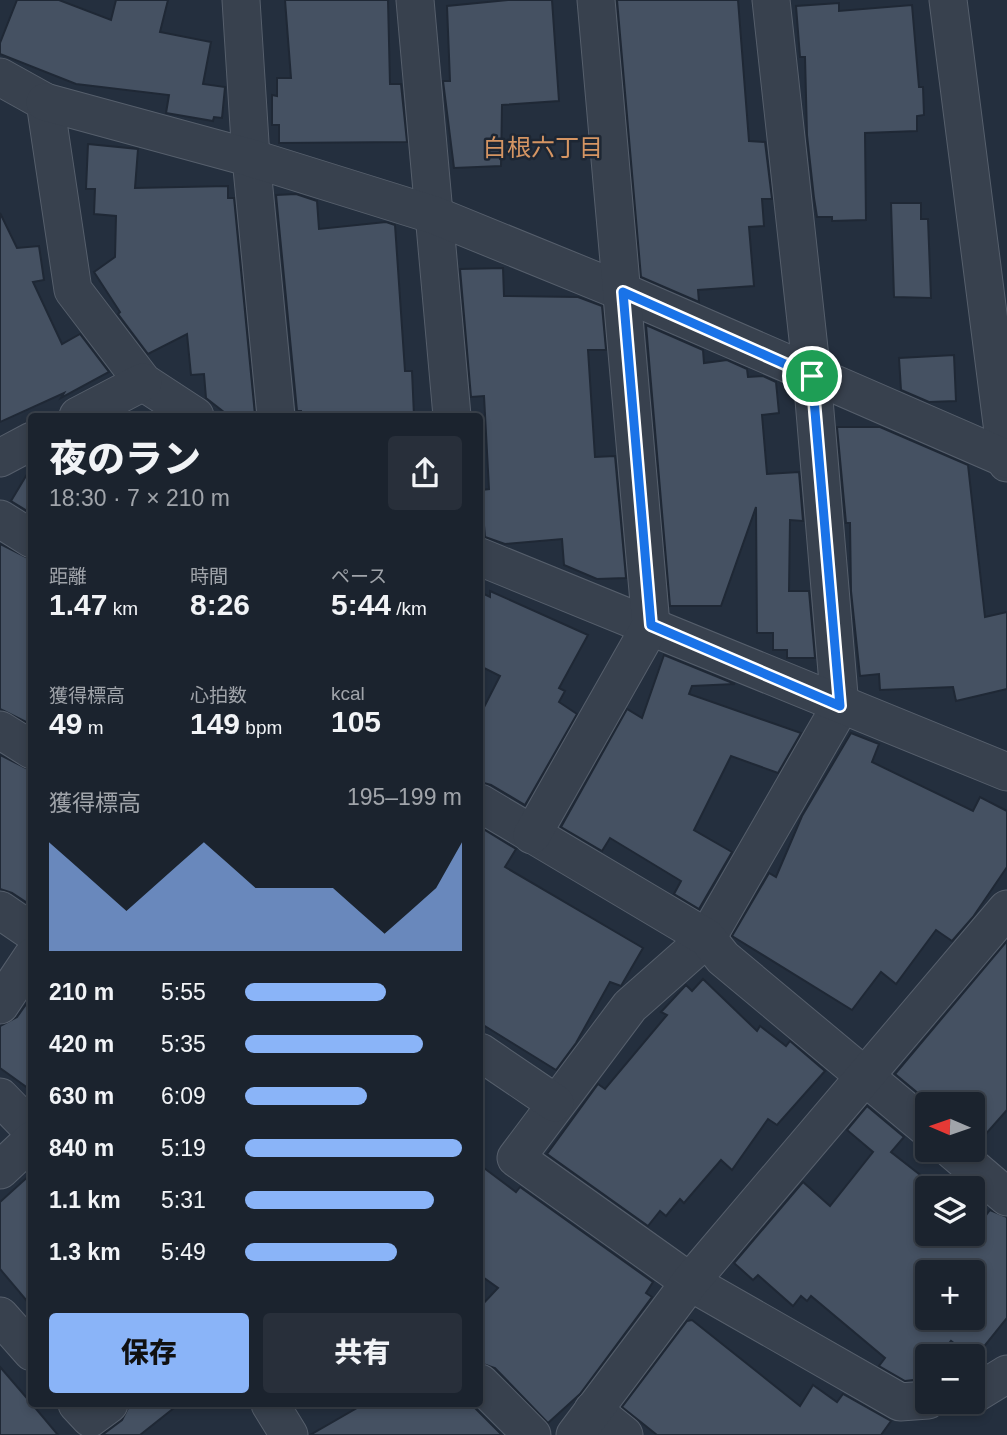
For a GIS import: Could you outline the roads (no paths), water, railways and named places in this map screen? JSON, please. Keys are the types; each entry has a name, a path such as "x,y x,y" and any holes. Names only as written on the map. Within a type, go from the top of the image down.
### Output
{"street":[{"path":"241,0 251,158 275,413"},
{"path":"415,0 453,413"},
{"path":"532,835 651,625 596,0"},
{"path":"771,0 812,376 840,706 707,938 630,1006 516,1158 690,1282 900,1402 915,1401"},
{"path":"948,0 1006,460"},
{"path":"0,78 45,102 251,158 434,215 623,292 1006,460"},
{"path":"45,102 73,290 143,382 190,413"},
{"path":"84,413 143,382"},
{"path":"0,458 28,443"},
{"path":"0,519 28,536"},
{"path":"483,558 1007,772"},
{"path":"0,730 28,748"},
{"path":"483,805 707,938 723,958 843,1062 864,1074 915,1118"},
{"path":"0,911 28,929"},
{"path":"624,1435 584,1423 690,1282 864,1074 1004,918"},
{"path":"0,1005 28,963"},
{"path":"483,1054 555,1103"},
{"path":"0,1097 28,1126"},
{"path":"0,1170 28,1144"},
{"path":"966,1162 1007,1197"},
{"path":"0,1316 28,1348"},
{"path":"985,1388 1007,1374"},
{"path":"483,1385 532,1435"},
{"path":"80,1407 90,1418 104,1407"}],"district":[{"name":"白根六丁目","path":"543,148"}]}
